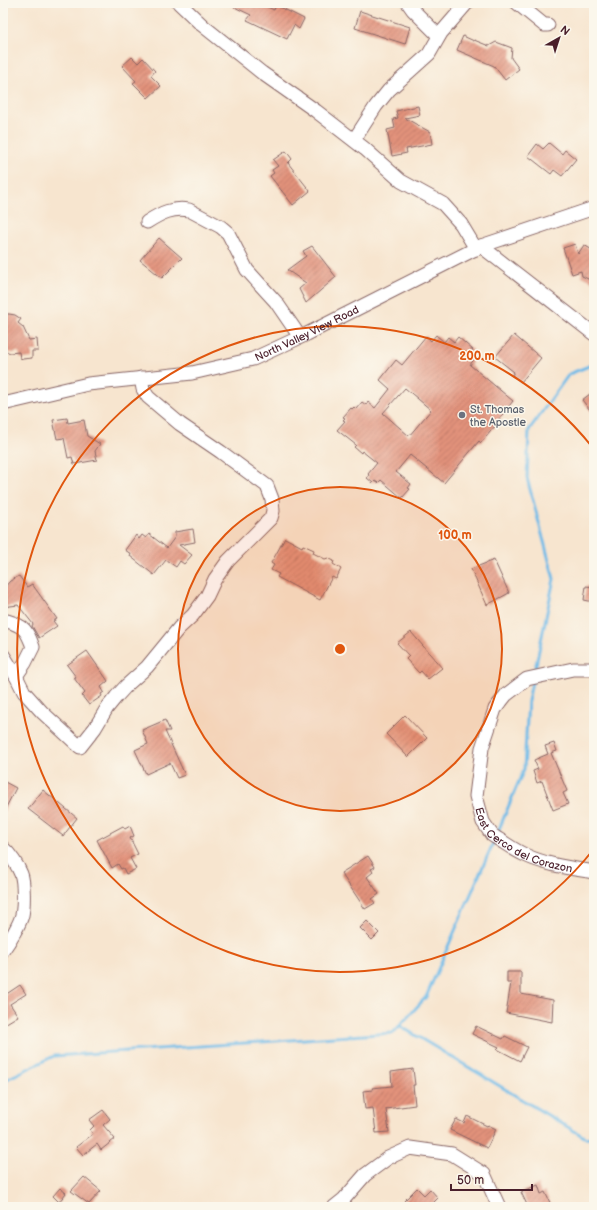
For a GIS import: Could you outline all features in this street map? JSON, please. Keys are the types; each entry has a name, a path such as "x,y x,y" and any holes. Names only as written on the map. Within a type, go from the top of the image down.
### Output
{"street":[{"path":"179,3 202,25 262,73 354,140 401,181 443,204 478,248 594,334"},
{"path":"408,3 439,36"},
{"path":"354,140 376,106 389,90 429,54 439,36 467,3"},
{"path":"517,3 544,25 548,25"},
{"name":"North Valley View Road","path":"3,404 88,384 192,373 253,358 300,337 478,248 594,208"},
{"path":"147,222 168,210 183,209 189,210 210,221 225,231 231,238 248,270 276,302 300,337"},
{"path":"3,655 24,692 42,712 80,747 95,728 111,702 147,667 179,628 193,615 207,596 215,579 228,561 271,518 273,511 272,499 267,486 180,424 148,397 143,389 141,378"},
{"path":"3,623 7,621 18,624 28,633 33,647 16,676"},
{"name":"East Cerco del Corazon","path":"594,669 573,669 527,679 506,695 495,709 482,748 476,796 483,822 495,837 524,855 554,865 594,872"},
{"path":"3,848 8,852 21,875 23,898 22,916 3,950"},
{"path":"334,1207 344,1199 365,1175 388,1158 410,1148 452,1154 484,1174 499,1207"}],"building":[{"path":"226,3 259,3 274,10 276,5 304,19 299,29 294,25 287,39 247,20 251,15"},
{"path":"360,11 410,27 405,44 355,28"},
{"path":"463,36 489,46 496,42 512,48 511,58 519,69 505,80 494,66 457,50"},
{"path":"132,57 138,63 143,58 155,71 151,76 161,86 148,98 133,83 136,81 122,66"},
{"path":"418,106 420,115 405,118 430,132 432,144 406,149 407,153 392,156 387,130 395,128 393,119 398,118 396,111"},
{"path":"549,143 562,154 565,150 576,159 562,176 554,170 551,174 528,156 537,144 543,149"},
{"path":"286,151 292,159 288,163 310,191 293,205 270,176 274,173 272,170 278,166 273,160"},
{"path":"159,238 182,258 162,278 140,260"},
{"path":"575,244 578,254 584,245 594,251 594,282 582,276 581,271 572,274 563,248"},
{"path":"312,246 336,277 306,303 299,289 306,283 287,270 306,256 303,251"},
{"path":"3,314 15,315 21,319 18,323 23,327 29,340 37,339 38,351 32,351 32,358 23,359 20,358 19,352 10,353 3,351"},
{"name":"St. Thomas the Apostle","path":"436,335 444,342 448,337 454,342 458,337 473,350 469,355 474,359 470,365 513,401 481,443 479,441 444,483 410,455 396,472 411,484 408,488 410,489 402,498 381,480 378,483 375,481 373,483 367,478 369,475 368,474 377,463 362,451 361,453 354,447 356,445 337,430 345,421 343,420 345,418 343,417 351,408 352,409 354,407 356,409 362,402 366,405 368,402 375,408 390,389 380,380 396,360 402,365 426,336 431,341","holes":["405,388 431,410 409,436 383,413"]},
{"path":"514,335 541,358 521,382 512,375 514,372 495,357"},
{"path":"594,391 594,415 582,400"},
{"path":"67,418 68,423 84,420 87,436 100,444 95,451 97,460 74,464 72,457 68,458 64,438 57,439 53,420"},
{"path":"193,529 195,542 179,545 192,555 184,564 180,561 176,567 166,560 154,575 130,556 131,554 125,550 136,535 139,539 142,535 146,538 149,534 167,548 175,537 175,532"},
{"path":"285,538 302,547 303,545 314,550 313,553 325,559 328,558 334,561 333,564 341,569 336,579 332,577 320,600 277,577 279,574 271,570 274,565 271,563"},
{"path":"494,560 509,593 487,605 471,569"},
{"path":"19,576 27,587 32,584 57,619 53,621 57,626 39,638 32,626 33,624 18,605 3,607 3,589 10,581"},
{"path":"586,586 594,587 594,602 584,600"},
{"path":"411,632 442,668 428,679 421,671 419,673 406,659 409,656 397,643"},
{"path":"87,651 108,681 101,687 104,692 101,694 102,696 89,705 82,696 85,693 67,665"},
{"path":"405,715 427,738 408,757 386,734"},
{"path":"165,720 170,731 165,731 185,775 177,778 170,763 146,774 135,750 148,744 142,730"},
{"path":"554,743 557,751 551,753 567,791 563,793 568,804 553,810 542,781 537,783 533,771 538,769 534,760 548,754 545,746"},
{"path":"3,781 16,788 3,813"},
{"path":"43,790 77,818 63,836 28,809"},
{"path":"123,826 125,829 130,826 134,836 130,838 138,854 130,858 136,869 126,874 123,868 121,869 118,864 112,868 97,840"},
{"path":"368,856 375,867 371,869 373,872 367,877 379,894 372,899 375,903 365,909 341,873"},
{"path":"367,921 379,933 372,940 360,928"},
{"path":"507,972 521,972 521,994 553,1000 552,1022 506,1013 511,983 507,983"},
{"path":"20,985 26,994 10,1004 18,1016 3,1025 3,993 5,995"},
{"path":"476,1026 503,1039 505,1036 527,1047 520,1061 497,1049 499,1047 472,1034"},
{"path":"413,1069 415,1105 386,1109 389,1132 376,1133 373,1108 365,1109 363,1091 373,1090 372,1088 392,1086 391,1072"},
{"path":"103,1110 110,1119 103,1125 115,1139 101,1150 97,1144 83,1155 76,1147 93,1134 90,1130 94,1126 89,1120"},
{"path":"467,1116 496,1129 487,1148 450,1130 456,1119 464,1123"},
{"path":"84,1177 101,1191 89,1204 71,1191"},
{"path":"538,1185 541,1194 545,1192 552,1207 528,1207 521,1192"},
{"path":"60,1188 66,1193 59,1202 53,1196"},
{"path":"417,1188 424,1195 430,1189 438,1198 429,1207 410,1207 404,1201"}],"waterway":[{"path":"534,674 554,579 527,478 529,430 569,374 594,364"},
{"path":"497,834 524,769 528,701 532,682"},
{"path":"3,1081 54,1056 393,1033 426,997 494,841"},
{"path":"400,1026 586,1138 594,1136"}],"place":[{"name":"St. Thomas the Apostle","path":"462,415"}]}
